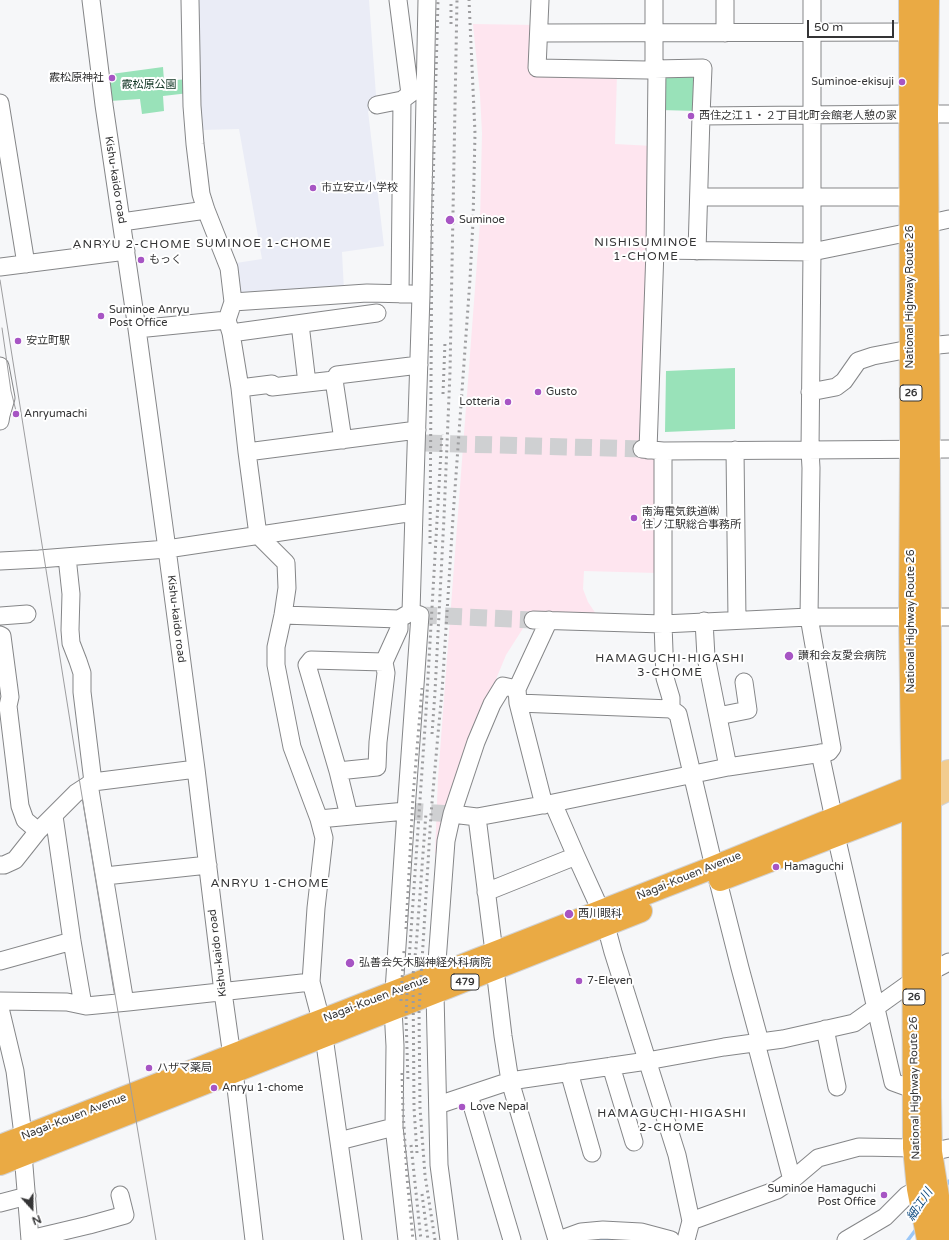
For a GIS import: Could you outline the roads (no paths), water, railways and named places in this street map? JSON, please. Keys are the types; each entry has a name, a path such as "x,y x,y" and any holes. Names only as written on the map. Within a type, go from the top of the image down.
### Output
{"highway":[{"name":"National Highway Route 26","path":"910,0 909,32 918,114 919,348 930,449 929,617 921,793 931,971 931,1149 933,1211 945,1240"},
{"name":"National Highway Route 26","path":"919,228 910,197 928,0"},
{"name":"Nagai-Kouen Avenue","path":"0,1164 23,1146 921,793"},
{"name":"National Highway Route 26","path":"931,971 914,1090 931,1149"},
{"name":"Nagai-Kouen Avenue","path":"0,1146 23,1146"}],"main road":[{"path":"921,793 949,771"},
{"path":"921,793 949,789"}],"street":[{"name":"Kishu-kaido road","path":"91,0 104,105 122,222 167,548 233,1063 254,1240"},
{"path":"190,0 192,106 201,194 229,268 234,302 229,326 240,388 258,534 286,563 287,588 276,647 276,665 292,747 319,819 324,838 316,908 311,982 322,1029 353,1240"},
{"path":"377,105 402,100 410,94 398,0"},
{"path":"338,771 377,767 378,742 386,673 384,662 405,615 419,439 419,365 427,0"},
{"path":"540,0 538,68 647,70 703,68 697,251"},
{"path":"654,0 656,69 655,250 651,450 663,624 665,678 671,698 671,709"},
{"path":"452,814 477,817 549,804 728,767 829,752 832,748 809,617 811,476 812,0"},
{"path":"725,1 725,33"},
{"path":"539,33 909,32"},
{"path":"400,294 402,100"},
{"path":"0,102 26,264"},
{"path":"701,116 949,114"},
{"path":"699,197 910,197"},
{"path":"122,222 206,210"},
{"path":"655,250 812,252 919,228 949,219"},
{"path":"0,267 126,251"},
{"path":"234,302 367,293 421,295"},
{"path":"137,329 300,324 377,313"},
{"path":"300,324 307,383"},
{"path":"810,392 836,387 844,381 858,361 873,356 899,351 949,344"},
{"path":"240,388 272,384 272,387 334,380 338,375 419,365"},
{"path":"0,366 6,398 0,417"},
{"path":"334,380 343,440"},
{"path":"247,452 343,440 419,439"},
{"path":"651,450 930,449"},
{"path":"735,450 737,620"},
{"path":"0,561 67,557 167,548 414,512"},
{"path":"67,557 71,594 71,643 82,673 82,692 91,783 124,997 128,1002"},
{"path":"0,616 27,614"},
{"path":"283,615 420,615 394,1000 394,1127 407,1240"},
{"path":"686,1240 692,1221 677,1155 613,952 604,918 576,856 549,804 518,696 541,620 663,624 809,617 929,617"},
{"path":"704,621 706,657 728,767"},
{"path":"0,635 2,636 10,697 8,706 20,806 26,820 38,831"},
{"path":"350,816 307,665 311,660 384,662"},
{"path":"718,716 748,710 744,682"},
{"path":"449,1240 439,1165 435,984 446,841 452,814 476,742 492,704 503,686 518,696 671,709 678,714 792,1180"},
{"path":"820,753 892,1082 914,1090"},
{"path":"0,865 4,865 15,860 38,831 76,793 91,783 196,769"},
{"path":"319,819 406,811"},
{"path":"54,816 83,1005"},
{"path":"477,817 495,961 502,1036 510,1081 558,1240 581,1232 602,1230 641,1232 671,1240"},
{"path":"486,892 576,856"},
{"path":"105,876 208,865"},
{"path":"0,961 72,941"},
{"path":"438,1105 510,1081 783,1039 854,1023 931,971"},
{"path":"0,1001 67,1002 83,1005 104,1005 311,982"},
{"path":"0,1008 6,1060 22,1127 30,1239 125,1215 120,1195"},
{"path":"825,1029 837,1087"},
{"path":"611,1066 634,1142"},
{"path":"569,1072 592,1153"},
{"path":"469,1095 512,1240"},
{"path":"339,1141 394,1127"},
{"path":"692,1221 777,1190 792,1180 818,1158 859,1147 931,1149"},
{"path":"846,1240 885,1217 907,1195 933,1211"},
{"path":"0,1203 27,1196"}],"waterway":[{"name":"細江川","path":"945,1187 949,1181"},
{"name":"細江川","path":"908,1240 917,1228"},
{"name":"細江川","path":"591,1240 611,1238 623,1240"}],"tunnel":[{"path":"425,443 642,449"},
{"path":"420,615 533,620"},
{"path":"406,811 452,814"}],"tram line":[{"path":"0,280 81,790 156,1240"},
{"path":"2,328 11,391 16,411"}],"railway":[{"path":"430,544 432,223 438,0"},
{"path":"451,0 451,24"},
{"path":"432,734 444,517 450,372 457,0"},
{"path":"435,1240 425,1175 420,1108 419,1010 431,814 442,692 473,221 475,133 469,0"},
{"path":"443,394 445,342"},
{"path":"409,961 426,712 442,434"},
{"path":"406,929 413,797 422,688"},
{"path":"417,1153 414,1108 413,975 426,813"},
{"path":"401,1001 404,951"},
{"path":"407,993 406,1017 408,1081"},
{"path":"402,1073 407,1177 413,1240"},
{"path":"411,1145 421,1240"},
{"path":"422,1194 428,1240"}],"place":[{"name":"霰松原神社","path":"112,78"},
{"name":"Suminoe-ekisuji","path":"902,82"},
{"name":"西住之江１・２丁目北町会館老人憩の家","path":"691,116"},
{"name":"市立安立小学校","path":"313,188"},
{"name":"Suminoe","path":"450,220"},
{"name":"もっく","path":"141,260"},
{"name":"Suminoe Anryu Post Office","path":"101,316"},
{"name":"安立町駅","path":"18,341"},
{"name":"Gusto","path":"538,392"},
{"name":"Lotteria","path":"508,402"},
{"name":"Anryumachi","path":"16,414"},
{"name":"南海電気鉄道㈱ 住ノ江駅総合事務所","path":"634,518"},
{"name":"讃和会友愛会病院","path":"789,656"},
{"name":"Hamaguchi","path":"776,867"},
{"name":"西川眼科","path":"569,914"},
{"name":"弘善会矢木脳神経外科病院","path":"350,963"},
{"name":"7-Eleven","path":"579,981"},
{"name":"ハザマ薬局","path":"149,1068"},
{"name":"Anryu 1-chome","path":"214,1088"},
{"name":"Love Nepal","path":"462,1107"},
{"name":"Suminoe Hamaguchi Post Office","path":"884,1195"}],"district":[{"name":"SUMINOE 1-CHOME","path":"264,244"},
{"name":"ANRYU 2-CHOME","path":"132,245"},
{"name":"NISHISUMINOE 1-CHOME","path":"646,250"},
{"name":"HAMAGUCHI-HIGASHI 3-CHOME","path":"670,666"},
{"name":"ANRYU 1-CHOME","path":"270,884"},
{"name":"HAMAGUCHI-HIGASHI 2-CHOME","path":"672,1121"}],"park label":[{"name":"霰松原公園","path":"149,85"}]}
